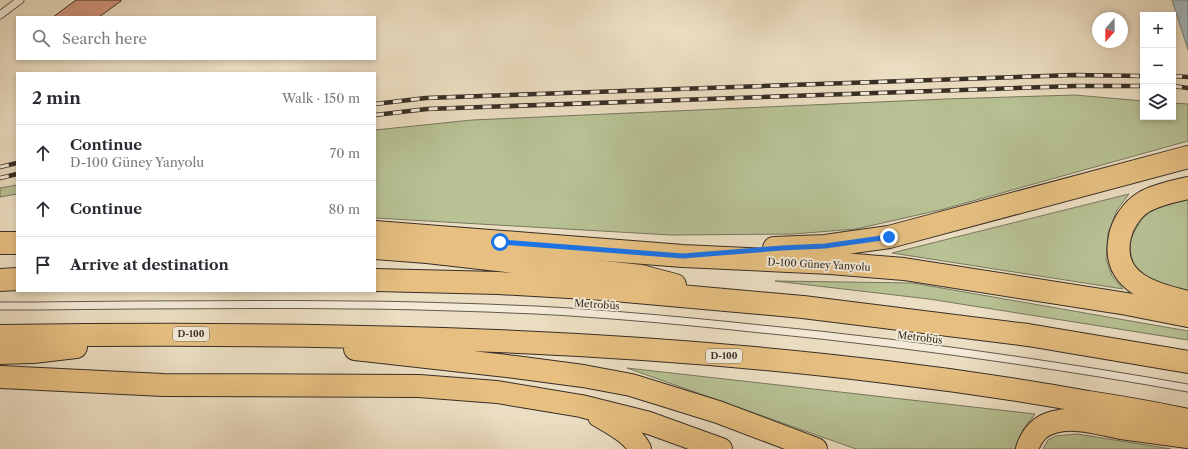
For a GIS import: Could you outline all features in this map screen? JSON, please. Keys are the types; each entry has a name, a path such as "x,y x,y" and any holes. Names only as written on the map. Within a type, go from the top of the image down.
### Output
{"main road":[{"path":"683,256 825,246 889,237 1188,157"},
{"path":"1188,188 1145,201 1135,208 1128,217 1121,231 1118,245 1120,258 1131,279 1152,293 1188,302"},
{"name":"D-100 Güney Yanyolu","path":"376,232 683,256 904,268 1119,303 1188,316"},
{"path":"0,243 16,243"},
{"path":"376,248 427,252 641,276 682,287 707,298"},
{"path":"0,280 16,279"},
{"path":"376,280 513,284 603,289 707,298 916,320 1028,335 1188,362"},
{"path":"0,353 68,349 127,334"},
{"path":"255,334 361,350 583,376 631,385 718,412 816,449"},
{"name":"D-100","path":"0,336 255,334 501,340 671,351 818,363 998,387 1188,420"},
{"path":"0,377 163,385 419,386 497,392 581,406 649,423 721,449"},
{"path":"581,406 614,425 636,442 640,449"},
{"path":"1027,449 1034,433 1043,426 1052,422 1065,420 1078,420 1154,433 1188,437"}],"lane":[{"path":"0,15 20,0"},
{"name":"Metrobüs","path":"0,306 324,304 511,309 664,318 932,348 1108,374 1188,388"}],"green space":[{"path":"1075,95 1140,101 1140,120 1176,120 1176,103 1188,104 1188,141 944,209 856,229 793,234 671,235 376,218 376,130 472,120 946,99"},
{"path":"16,185 16,194 0,197 0,188"},
{"path":"1129,194 1117,210 1108,233 1106,259 1112,276 1123,289 892,253"},
{"path":"1188,199 1188,291 1162,287 1149,283 1138,272 1131,256 1130,242 1133,234 1140,222 1149,213 1159,208"},
{"path":"775,281 913,283 1188,331 1188,340 929,299"},
{"path":"627,368 1035,414 1023,430 1017,449 856,449"},
{"path":"1077,434 1171,449 1043,449 1048,440 1056,436"}],"water":[{"path":"1172,0 1188,0 1188,50 1176,12"}],"building":[{"path":"76,0 121,0 100,16 54,16"}],"railway":[{"path":"376,104 426,98 1074,75 1140,76"},
{"path":"1176,76 1188,77"},
{"path":"376,115 427,109 1075,86 1140,86"},
{"path":"1176,86 1188,88"},
{"path":"0,167 16,163"},
{"path":"0,178 16,174"}],"route":[{"path":"500,242 683,256 825,246 889,237"}]}
